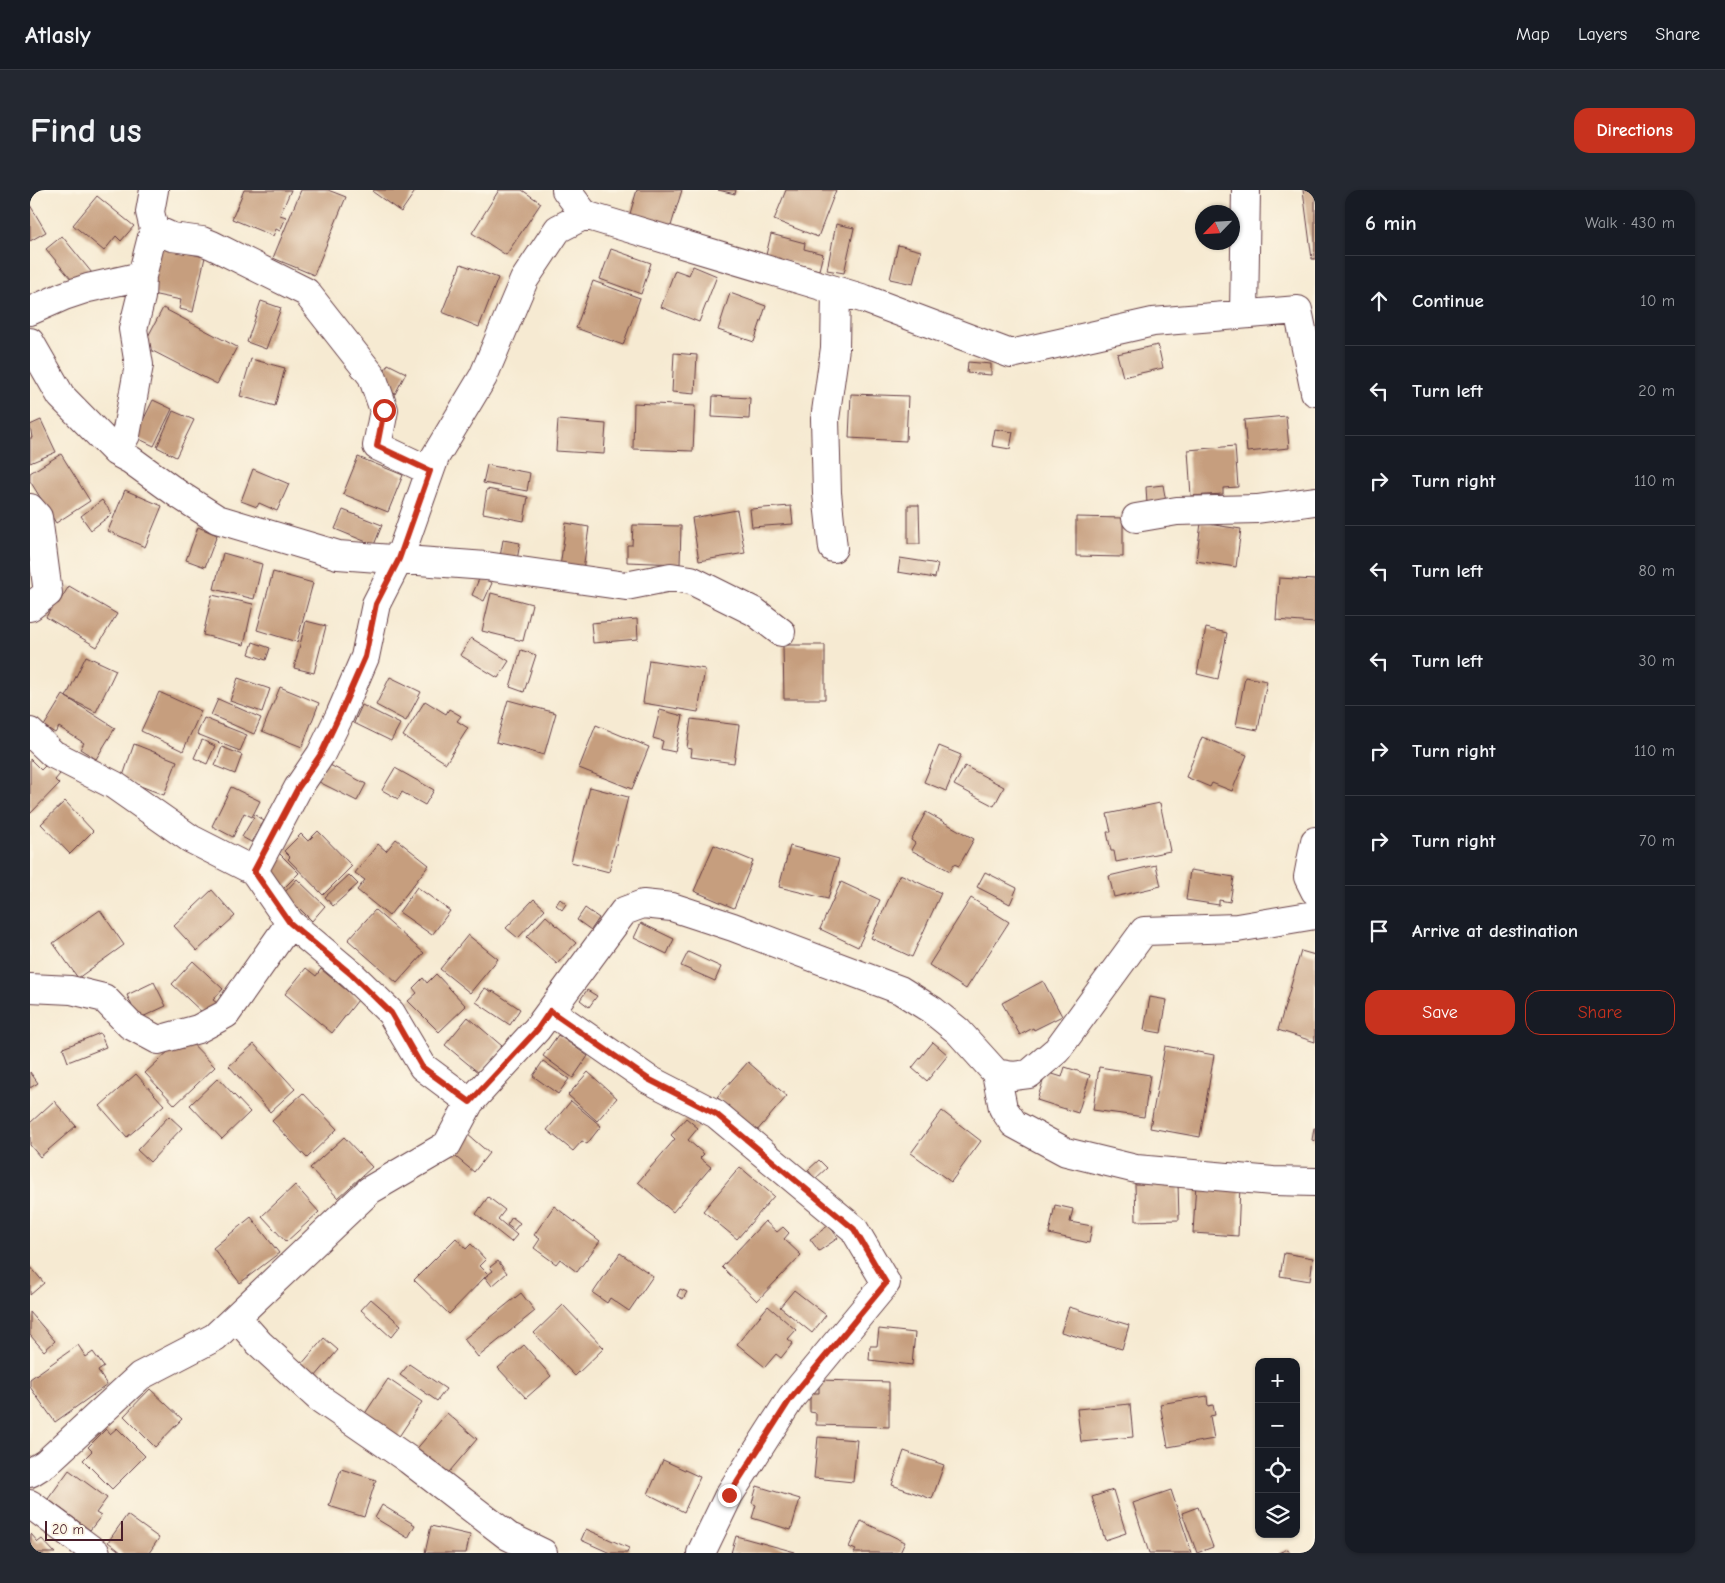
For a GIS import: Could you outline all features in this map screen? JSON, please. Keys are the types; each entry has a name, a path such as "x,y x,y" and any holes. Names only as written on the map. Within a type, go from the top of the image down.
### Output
{"street":[{"path":"116,452 126,435 139,365 133,329 141,296 142,276 154,229 150,212 154,190"},
{"path":"566,190 585,214 864,299 1011,354 1152,322 1307,308 1315,392"},
{"path":"1244,314 1246,190"},
{"path":"254,871 298,788 321,754 340,714 365,657 376,604 399,559 435,457 483,377 524,280 558,230 585,214"},
{"path":"154,229 172,237 202,241 212,245 306,292 372,376 384,410 377,446 430,471"},
{"path":"30,311 88,288 142,276"},
{"path":"833,548 827,493 825,419 835,348 836,291"},
{"path":"30,342 61,396 116,452 131,460 217,519 338,555 486,566 626,586 671,577 691,580 755,612 781,632"},
{"path":"1136,518 1177,511 1257,509 1315,501"},
{"path":"30,508 38,517 48,593 30,607"},
{"path":"30,732 53,754 114,785 191,839 254,871 290,923 352,975 391,1013 422,1067 470,1102"},
{"path":"1315,841 1308,877 1315,891"},
{"path":"30,1473 46,1463 140,1376 215,1337 370,1190 447,1145 470,1102 537,1030 624,912 643,904 672,906 900,990 932,1010 958,1031 996,1073 1003,1108 1014,1124 1066,1152 1136,1169 1272,1181 1315,1182"},
{"path":"996,1073 1013,1076 1029,1074 1057,1050 1144,931 1237,928 1315,915"},
{"path":"30,988 71,990 104,998 130,1025 158,1040 198,1029 226,1014 290,923"},
{"path":"550,1011 648,1079 716,1114 854,1229 886,1283 791,1398 729,1495 701,1553"},
{"path":"236,1317 259,1343 319,1398 409,1460 508,1536 543,1553"},
{"path":"30,1504 96,1553"}],"building":[{"path":"244,190 291,190 280,215 286,217 280,231 276,229 273,236 232,219"},
{"path":"301,190 328,190 346,197 314,275 273,258"},
{"path":"374,190 416,190 401,212 373,192"},
{"path":"499,190 522,190 541,203 506,255 472,233"},
{"path":"637,190 682,190 670,229 629,217"},
{"path":"718,190 736,190 735,194"},
{"path":"786,190 836,190 818,237 774,220"},
{"path":"1303,190 1315,190 1315,259 1312,259"},
{"path":"97,196 134,226 121,241 116,236 104,251 73,225"},
{"path":"30,205 46,232 30,241"},
{"path":"836,224 854,228 844,273 827,270"},
{"path":"771,234 805,243 804,249 823,254 819,270 766,255"},
{"path":"62,236 92,273 76,285 46,249"},
{"path":"158,240 166,249 205,257 193,312 179,309 181,300 147,293"},
{"path":"898,245 921,251 913,284 890,279"},
{"path":"611,249 651,263 641,294 600,279"},
{"path":"461,264 498,278 479,327 442,312"},
{"path":"693,266 717,276 699,322 661,307 675,270 689,275"},
{"path":"593,281 640,298 623,345 576,328"},
{"path":"730,293 766,306 754,342 718,330"},
{"path":"261,301 281,308 266,349 247,342"},
{"path":"163,308 237,347 217,384 143,346"},
{"path":"1158,345 1163,368 1123,377 1117,354"},
{"path":"674,353 697,355 695,394 672,392"},
{"path":"251,359 285,368 275,406 240,396"},
{"path":"968,362 991,364 991,375 967,373"},
{"path":"388,364 406,373 395,394 377,385"},
{"path":"851,394 908,396 906,441 849,438"},
{"path":"713,396 750,398 749,419 712,417"},
{"path":"153,400 172,409 154,446 135,437"},
{"path":"634,403 695,406 693,451 633,449"},
{"path":"173,411 194,420 176,457 157,447"},
{"path":"1286,416 1289,448 1247,452 1244,420"},
{"path":"41,420 56,452 30,463 30,438 32,438 30,425"},
{"path":"558,420 606,424 604,454 556,451"},
{"path":"995,429 1013,432 1010,449 992,446"},
{"path":"1235,446 1238,487 1223,488 1223,494 1191,496 1188,450"},
{"path":"61,454 90,501 56,523 30,481 30,473"},
{"path":"358,457 403,475 388,512 343,494"},
{"path":"487,465 530,473 527,491 483,483"},
{"path":"253,469 289,484 277,511 259,503 257,507 241,501"},
{"path":"1163,485 1166,502 1147,504 1146,487"},
{"path":"487,489 528,497 524,521 483,513"},
{"path":"125,490 162,506 145,547 108,531"},
{"path":"102,500 112,514 91,530 81,516"},
{"path":"908,505 919,505 920,544 908,544"},
{"path":"791,506 793,524 752,527 750,509"},
{"path":"343,510 382,525 374,545 335,529"},
{"path":"737,510 745,553 699,561 692,518"},
{"path":"1076,517 1123,518 1123,557 1076,556"},
{"path":"566,523 589,527 583,570 560,567"},
{"path":"1201,523 1241,529 1236,567 1196,561"},
{"path":"633,525 681,526 680,564 627,562 627,545 632,545"},
{"path":"198,527 217,535 205,567 186,560"},
{"path":"503,540 520,543 517,560 500,557"},
{"path":"223,553 262,564 254,599 214,589"},
{"path":"900,558 938,564 935,578 898,572"},
{"path":"273,572 313,583 297,642 257,630"},
{"path":"480,577 492,583 484,601 472,595"},
{"path":"1279,578 1315,580 1315,623 1276,620"},
{"path":"69,586 117,614 97,647 46,617 55,602 58,604"},
{"path":"491,593 532,604 523,641 482,631"},
{"path":"212,595 253,604 244,645 203,635"},
{"path":"637,619 638,639 593,643 591,623"},
{"path":"306,621 326,626 314,673 294,668"},
{"path":"1206,628 1227,633 1218,679 1197,674"},
{"path":"471,638 509,661 498,678 460,655"},
{"path":"253,642 270,648 266,660 249,654"},
{"path":"783,645 825,645 825,699 784,699"},
{"path":"521,650 536,655 524,692 510,687"},
{"path":"86,656 116,670 96,712 66,697"},
{"path":"649,660 705,669 698,712 643,703"},
{"path":"390,677 421,692 406,721 376,705"},
{"path":"1245,677 1267,681 1258,730 1236,726"},
{"path":"238,678 270,689 262,712 230,701"},
{"path":"280,687 319,703 302,747 262,731"},
{"path":"159,692 201,711 183,751 141,731"},
{"path":"63,695 115,728 96,759 80,749 84,743 59,727 55,733 44,726"},
{"path":"218,699 261,718 254,734 211,715"},
{"path":"508,700 556,713 544,755 496,742"},
{"path":"425,701 446,714 449,709 461,716 457,721 468,728 446,763 403,736"},
{"path":"362,705 400,724 391,741 354,723"},
{"path":"660,710 683,716 675,752 661,749 663,741 653,738"},
{"path":"204,718 247,735 240,751 197,734"},
{"path":"691,719 739,725 734,763 691,757 692,749 687,748"},
{"path":"596,725 649,747 632,789 579,768"},
{"path":"1202,737 1247,755 1232,791 1212,783 1210,787 1186,777"},
{"path":"202,740 215,746 207,764 194,758"},
{"path":"134,744 177,761 164,795 122,779"},
{"path":"939,746 961,755 946,791 924,782"},
{"path":"222,747 242,755 235,774 215,766"},
{"path":"30,759 41,770 48,763 60,774 55,780 59,784 30,814"},
{"path":"326,763 366,784 357,801 317,781"},
{"path":"965,766 1004,787 994,806 954,785"},
{"path":"395,768 434,790 425,805 402,792 398,799 382,790"},
{"path":"231,787 260,801 252,817 244,813 233,837 212,826"},
{"path":"590,787 628,797 609,872 571,862"},
{"path":"65,801 93,831 70,854 41,824"},
{"path":"1160,803 1170,851 1116,862 1114,851 1111,851 1107,832 1111,832 1107,814"},
{"path":"926,812 974,839 959,866 954,864 950,871 911,850 915,843 911,840"},
{"path":"255,815 264,821 251,842 242,837"},
{"path":"318,831 352,866 323,895 288,859 290,857 284,851 301,834 308,841"},
{"path":"396,839 429,865 389,916 357,890 365,880 355,873 378,844 386,851"},
{"path":"714,845 753,861 734,908 694,891"},
{"path":"790,846 839,859 828,899 779,887"},
{"path":"278,852 299,873 281,891 260,870"},
{"path":"1156,865 1161,886 1114,897 1109,876"},
{"path":"1190,870 1234,877 1230,902 1219,900 1219,905 1186,900"},
{"path":"985,872 1017,888 1010,904 977,887"},
{"path":"900,874 941,893 912,957 871,938"},
{"path":"349,875 358,884 333,906 325,897"},
{"path":"297,879 325,906 312,921 284,893"},
{"path":"841,882 880,900 858,947 820,929"},
{"path":"417,887 450,911 432,935 399,912"},
{"path":"212,890 235,916 197,951 174,926"},
{"path":"971,898 1009,922 966,989 929,965"},
{"path":"534,899 545,909 518,938 506,928"},
{"path":"560,899 566,904 562,910 556,905"},
{"path":"585,908 599,918 591,930 577,920"},
{"path":"100,910 124,945 78,978 53,943"},
{"path":"375,910 424,953 397,983 348,940"},
{"path":"546,916 576,943 557,964 527,937"},
{"path":"641,923 674,939 667,954 634,938"},
{"path":"468,935 498,959 470,993 440,969"},
{"path":"1301,951 1315,955 1315,1042 1278,1030"},
{"path":"688,952 721,967 715,981 681,966"},
{"path":"193,961 223,989 213,1000 217,1003 206,1016 172,984"},
{"path":"306,968 316,976 321,969 358,1000 332,1033 285,994"},
{"path":"436,974 466,1006 439,1032 408,1001 417,993 413,988 423,978 427,983"},
{"path":"1043,981 1062,1016 1020,1035 1002,1003"},
{"path":"154,982 166,1006 138,1019 127,995"},
{"path":"485,988 493,991 520,1009 510,1025 476,1002"},
{"path":"587,990 597,996 589,1007 580,1000"},
{"path":"1150,997 1167,1000 1161,1033 1144,1030"},
{"path":"468,1017 502,1046 479,1073 445,1045"},
{"path":"100,1033 106,1047 68,1062 63,1048"},
{"path":"558,1035 588,1056 573,1078 543,1056"},
{"path":"185,1036 215,1067 175,1105 145,1073"},
{"path":"933,1042 948,1055 927,1081 912,1068"},
{"path":"254,1044 295,1089 270,1112 229,1066"},
{"path":"1165,1046 1214,1055 1200,1137 1150,1128"},
{"path":"543,1061 569,1079 558,1094 533,1076"},
{"path":"748,1062 787,1096 756,1132 717,1097"},
{"path":"1065,1067 1090,1075 1078,1113 1037,1100 1046,1072 1062,1077"},
{"path":"1099,1067 1150,1075 1144,1117 1093,1110"},
{"path":"30,1072 38,1083 30,1088"},
{"path":"588,1072 617,1098 597,1121 568,1095"},
{"path":"136,1074 164,1105 127,1137 100,1106"},
{"path":"218,1078 250,1112 222,1139 190,1105"},
{"path":"303,1093 337,1129 307,1158 272,1121"},
{"path":"54,1101 76,1126 40,1157 30,1145 30,1123"},
{"path":"571,1101 601,1126 587,1144 582,1141 573,1151 547,1130"},
{"path":"942,1111 981,1141 951,1182 911,1153"},
{"path":"169,1116 182,1128 150,1162 137,1150"},
{"path":"686,1118 698,1128 688,1140 704,1154 700,1158 711,1167 673,1212 638,1182 675,1139 671,1135"},
{"path":"1315,1128 1315,1141 1312,1140"},
{"path":"467,1134 489,1153 474,1172 451,1153"},
{"path":"344,1137 372,1167 338,1198 310,1168"},
{"path":"819,1160 827,1168 815,1179 808,1170"},
{"path":"740,1167 774,1196 737,1239 703,1211"},
{"path":"1196,1182 1240,1185 1238,1236 1193,1233"},
{"path":"1178,1183 1179,1220 1136,1221 1135,1184"},
{"path":"295,1185 319,1212 286,1242 262,1216"},
{"path":"488,1197 505,1210 498,1219 517,1235 511,1242 476,1214"},
{"path":"1055,1205 1073,1209 1070,1222 1092,1226 1089,1243 1049,1234"},
{"path":"554,1206 600,1241 577,1272 560,1259 556,1264 534,1248 540,1239 534,1235"},
{"path":"251,1217 279,1253 240,1283 213,1248"},
{"path":"512,1217 520,1223 514,1230 507,1225"},
{"path":"765,1221 777,1232 783,1227 789,1233 784,1239 801,1255 757,1301 722,1267"},
{"path":"829,1225 838,1238 819,1251 810,1239"},
{"path":"456,1238 466,1249 471,1244 486,1260 480,1266 488,1274 449,1314 414,1280"},
{"path":"620,1253 653,1276 629,1311 610,1298 607,1303 593,1293"},
{"path":"1284,1253 1313,1258 1310,1281 1280,1276"},
{"path":"498,1261 507,1273 492,1286 485,1277 493,1271 490,1267"},
{"path":"30,1266 44,1283 30,1295"},
{"path":"680,1289 687,1292 683,1299 677,1296"},
{"path":"794,1290 826,1315 812,1333 780,1307"},
{"path":"521,1293 535,1311 478,1357 464,1339"},
{"path":"371,1299 401,1325 391,1337 361,1310"},
{"path":"563,1305 604,1348 575,1376 534,1333"},
{"path":"768,1306 796,1330 788,1339 793,1343 781,1358 776,1354 765,1367 737,1344"},
{"path":"1069,1307 1129,1325 1122,1349 1061,1332"},
{"path":"30,1312 55,1341 44,1351 30,1335"},
{"path":"879,1329 915,1333 912,1365 869,1360 870,1346 877,1346"},
{"path":"324,1338 338,1350 309,1384 295,1372"},
{"path":"78,1345 86,1357 93,1352 104,1367 98,1371 107,1385 55,1422 30,1387 30,1379"},
{"path":"524,1345 551,1376 526,1398 498,1368"},
{"path":"409,1364 446,1389 437,1401 400,1375"},
{"path":"388,1379 422,1402 398,1438 364,1415"},
{"path":"819,1380 889,1382 889,1427 816,1425 816,1413 810,1412 810,1393 819,1393"},
{"path":"150,1389 182,1419 155,1447 124,1416"},
{"path":"1207,1396 1208,1406 1213,1405 1215,1415 1210,1416 1214,1439 1168,1447 1160,1404"},
{"path":"1130,1404 1133,1437 1081,1442 1077,1409"},
{"path":"447,1413 477,1439 444,1478 414,1452"},
{"path":"117,1428 145,1456 112,1489 83,1460 92,1451 88,1447 106,1429 110,1434"},
{"path":"818,1437 857,1440 853,1482 814,1478"},
{"path":"904,1451 944,1465 932,1499 892,1485"},
{"path":"663,1460 700,1477 684,1512 648,1494"},
{"path":"341,1469 376,1480 364,1517 329,1506"},
{"path":"69,1470 107,1498 96,1513 101,1516 90,1530 48,1499"},
{"path":"757,1486 800,1499 791,1530 752,1518 756,1505 752,1503"},
{"path":"1113,1490 1126,1533 1105,1540 1092,1497"},
{"path":"1171,1490 1192,1553 1149,1553 1133,1503"},
{"path":"382,1505 415,1525 408,1538 375,1518"},
{"path":"1198,1507 1213,1547 1197,1553 1182,1513"},
{"path":"127,1515 159,1538 149,1553 122,1553 108,1542"},
{"path":"861,1521 905,1542 900,1553 854,1553 856,1550 849,1547"},
{"path":"431,1526 470,1535 466,1553 425,1553"},
{"path":"586,1529 629,1548 627,1553 610,1553 581,1540"},
{"path":"31,1534 38,1542 42,1539 55,1553 30,1553"},
{"path":"736,1536 795,1552 795,1553 731,1553"},
{"path":"1288,1549 1290,1553 1278,1553"}],"route":[{"path":"384,410 377,446 430,471 399,559 376,604 365,657 340,714 321,754 298,788 254,871 290,923 352,975 391,1013 422,1067 470,1102 537,1030 550,1011 648,1079 716,1114 854,1229 886,1283 791,1398 729,1495"}]}
